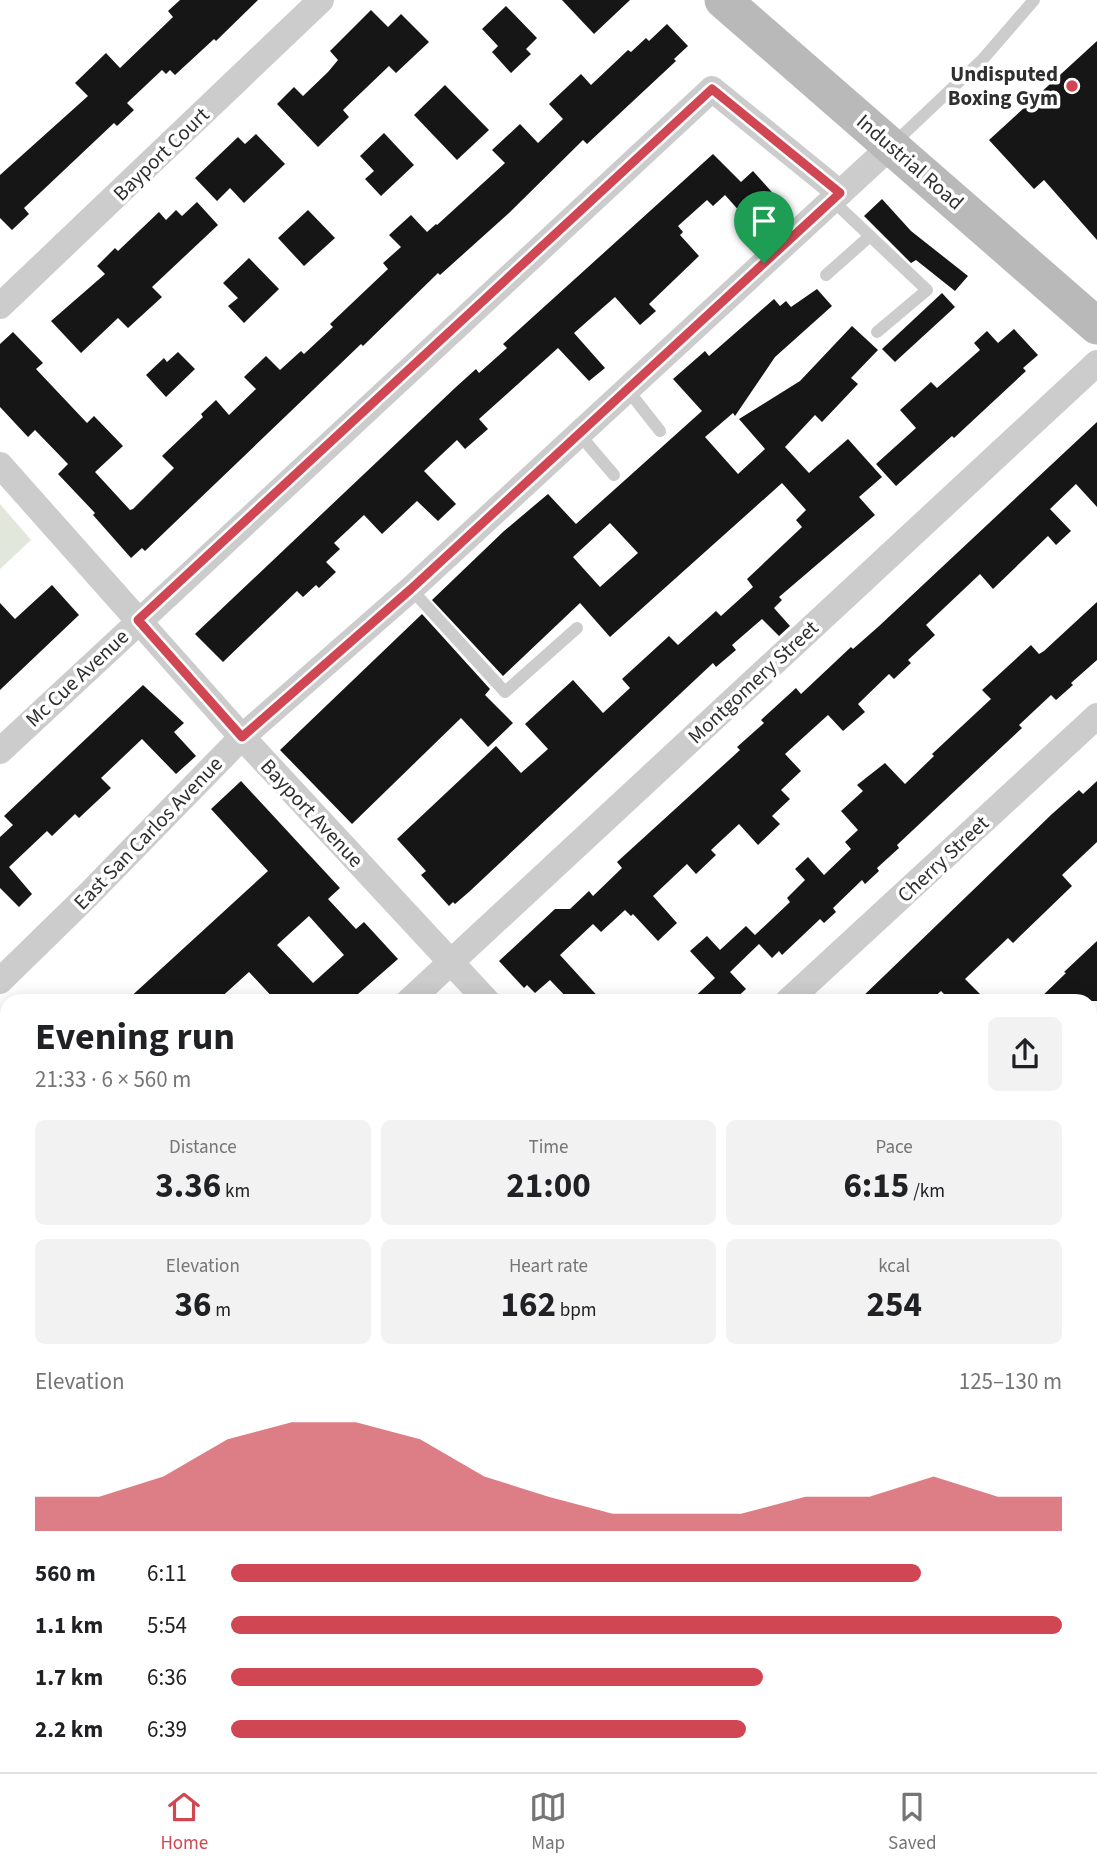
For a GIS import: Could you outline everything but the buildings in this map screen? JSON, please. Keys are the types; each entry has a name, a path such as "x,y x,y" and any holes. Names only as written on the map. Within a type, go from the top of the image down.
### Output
{"main road":[{"name":"Industrial Road","path":"723,0 1097,326"}],"street":[{"name":"Bayport Court","path":"0,306 321,0"},
{"name":"Mc Cue Avenue","path":"0,751 712,89 836,196"},
{"name":"East San Carlos Avenue","path":"0,981 242,737 411,589 891,146"},
{"name":"Montgomery Street","path":"417,994 1097,363"},
{"name":"Bayport Avenue","path":"0,465 242,737 481,994"},
{"name":"Cherry Street","path":"796,994 1097,716"}],"lane":[{"name":"East San Carlos Avenue","path":"891,146 983,60 1034,0"},
{"path":"836,196 870,236 927,290 877,332"},
{"path":"826,275 870,236"},
{"path":"627,389 660,430"},
{"path":"579,434 614,475"},
{"path":"411,589 505,692 578,628"}],"shaded area":[{"path":"0,504 31,540 0,569"}],"place":[{"name":"Undisputed Boxing Gym","path":"1072,86"}],"route":[{"path":"712,89 840,193 764,263 411,589 242,737 138,620 712,89"}]}
